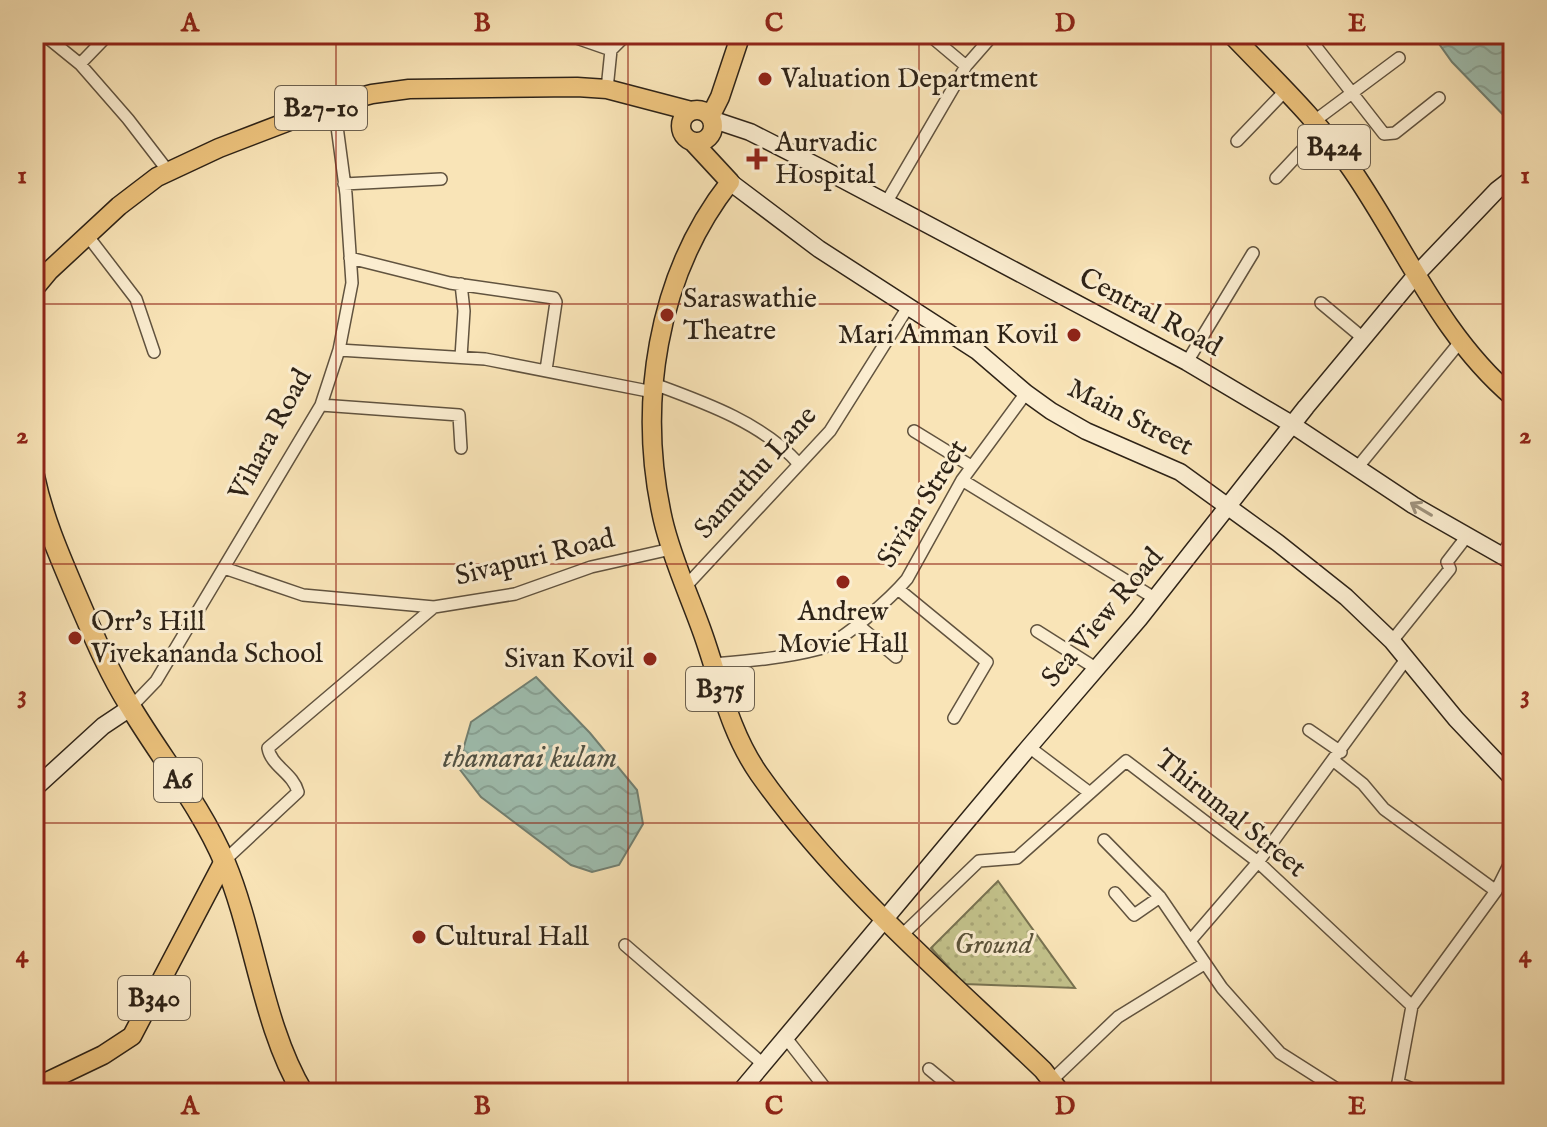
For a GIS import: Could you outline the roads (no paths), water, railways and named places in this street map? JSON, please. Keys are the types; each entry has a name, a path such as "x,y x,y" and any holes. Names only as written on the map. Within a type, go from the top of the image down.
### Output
{"highway":[{"name":"A6","path":"34,476 38,515 91,631 130,708 199,812 224,861 280,1044 303,1093"}],"main road":[{"path":"705,120 682,120 688,137 704,139 705,120 733,60 741,34"},
{"name":"B424","path":"1231,34 1316,126 1358,178 1415,276 1460,342 1493,380 1513,397"},
{"name":"Main Street","path":"34,289 42,275 133,194 168,171 286,120 372,94 421,88 607,89 705,120"},
{"name":"Main Street","path":"639,97 688,137 730,182 819,249 977,351 1026,393 1086,431 1170,467 1228,506 1337,589 1392,641 1456,719 1513,779"},
{"path":"705,120 730,182"},
{"name":"Central Road","path":"705,120 750,132 1187,362 1507,558"},
{"name":"Sea View Road","path":"739,1093 1156,599 1292,425 1415,276 1510,180"},
{"name":"B375","path":"730,182 700,230 676,282 658,350 653,388 651,455 671,549 733,728 758,772 790,815 901,936 1052,1089"},
{"path":"34,789 103,726 130,708"},
{"name":"B340","path":"34,1088 103,1055 132,1036 224,861"}],"street":[{"path":"43,34 80,64 168,171"},
{"path":"80,64 109,34"},
{"path":"565,34 611,50"},
{"path":"607,89 611,50 618,34"},
{"path":"611,50 627,34"},
{"path":"928,34 966,66"},
{"path":"886,203 966,66 994,34"},
{"path":"1306,34 1384,134 1395,133 1439,98"},
{"path":"1276,178 1316,126 1351,94 1399,58"},
{"path":"1237,141 1285,91"},
{"name":"Vihara Road","path":"130,708 156,681 321,405 339,350 352,283 334,104"},
{"path":"344,184 441,179"},
{"path":"87,235 136,299 154,352"},
{"path":"1187,362 1253,253"},
{"path":"350,258 461,284 556,300 546,370"},
{"path":"461,284 464,311 461,357"},
{"path":"1321,303 1363,338"},
{"name":"Samuthu Lane","path":"686,586 830,431 908,307"},
{"path":"1357,468 1460,342"},
{"path":"339,350 485,359 653,388 694,399 765,434 799,464"},
{"name":"Sivian Street","path":"713,664 822,648 857,624 898,589 971,466 1026,393"},
{"path":"321,405 459,415 461,448"},
{"path":"914,431 971,466"},
{"path":"962,480 1156,599"},
{"path":"1392,641 1450,569 1447,562 1467,536"},
{"path":"1507,558 1513,538"},
{"name":"Sivapuri Road","path":"224,568 303,595 434,607 515,594 591,567 671,549"},
{"path":"898,589 987,662 954,718"},
{"path":"224,861 298,792 295,781 269,757 268,748 434,607"},
{"path":"857,624 896,657"},
{"path":"1037,631 1097,669"},
{"path":"1190,941 1258,862 1407,658"},
{"path":"1309,730 1337,756 1384,809 1496,891"},
{"path":"1029,747 1090,793"},
{"name":"Thirumal Street","path":"901,936 979,861 1017,858 1126,761 1258,862 1412,1006"},
{"path":"1104,840 1160,897 1222,988 1280,1053 1343,1093"},
{"path":"1422,1093 1397,1088 1412,1006 1496,891 1513,857"},
{"path":"1115,893 1134,915 1160,897"},
{"path":"625,945 763,1064"},
{"path":"1052,1089 1118,1017 1204,964"},
{"path":"786,1038 829,1093"},
{"path":"929,1069 958,1093"}],"water":[{"path":"1432,34 1513,34 1513,125 1452,62"},
{"name":"thamarai kulam","path":"536,677 590,733 637,790 643,824 619,865 592,872 571,865 481,797 458,767 471,722"}],"place":[{"name":"Valuation Department","path":"765,79"},
{"name":"Aurvadic Hospital","path":"757,159"},
{"name":"Saraswathie Theatre","path":"667,315"},
{"name":"Mari Amman Kovil","path":"1074,335"},
{"name":"Andrew Movie Hall","path":"843,582"},
{"name":"Orr's Hill Vivekananda School","path":"75,638"},
{"name":"Sivan Kovil","path":"650,659"},
{"name":"Cultural Hall","path":"419,937"}],"park label":[{"name":"Ground","path":"993,945"}]}
